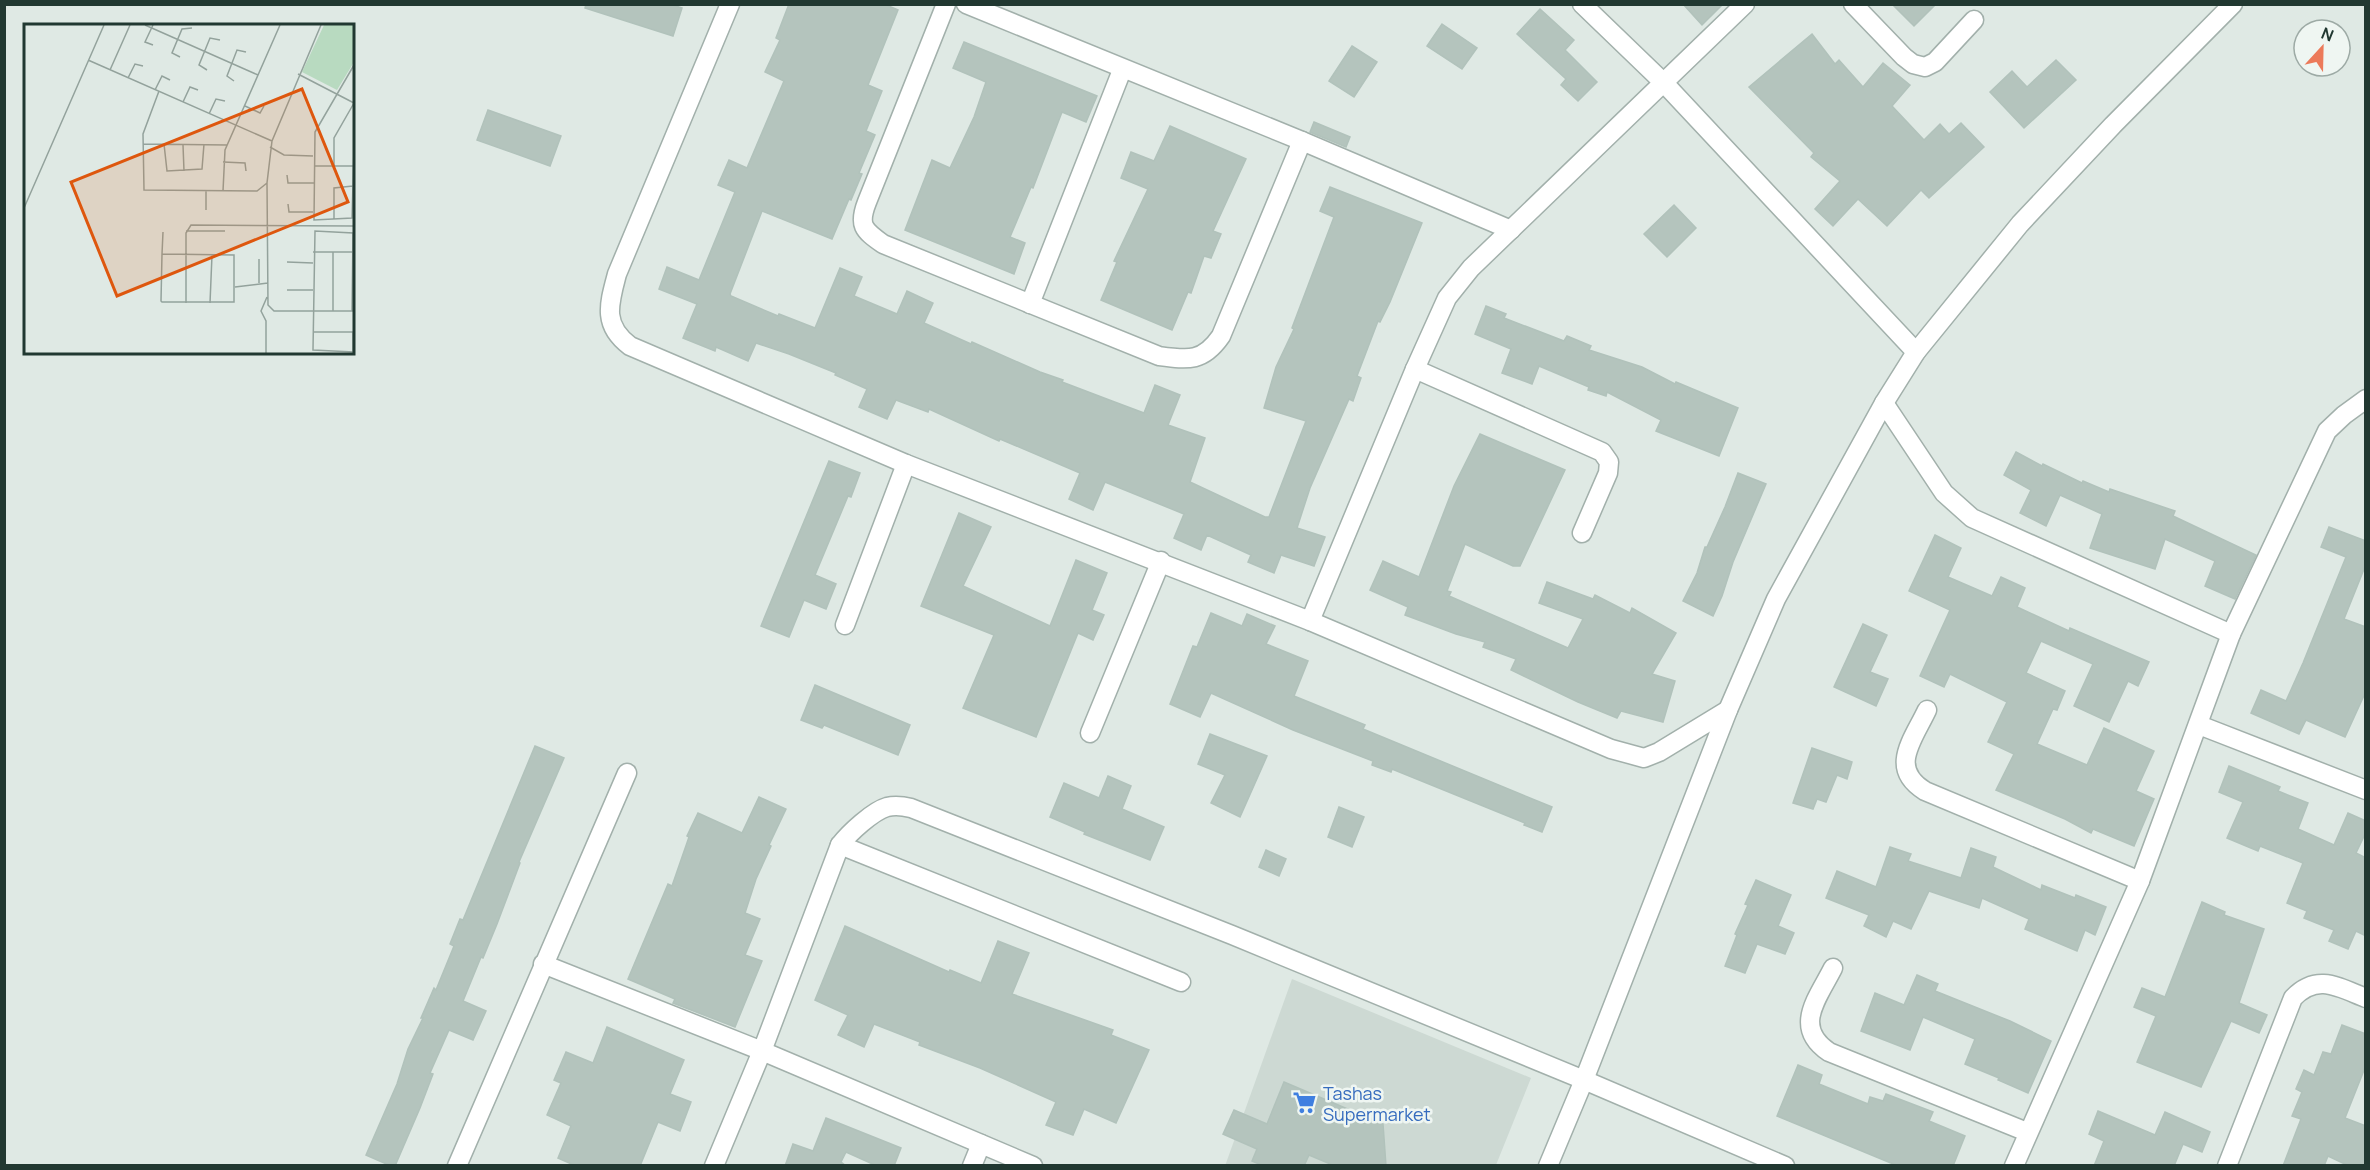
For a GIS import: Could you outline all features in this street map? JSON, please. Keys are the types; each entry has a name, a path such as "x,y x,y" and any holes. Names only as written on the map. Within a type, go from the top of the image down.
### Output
{"street":[{"path":"730,4 617,274 609,313 613,328 630,346 906,464 1161,561 1631,755 1644,758 1659,752 1728,710"},
{"path":"946,4 865,208 862,225 870,235 883,244 1160,356 1181,359 1200,357 1213,348 1221,336 1302,141"},
{"path":"966,4 1122,70 1302,141 1511,230"},
{"path":"1582,4 1664,83 1916,352"},
{"path":"1310,621 1447,298 1471,268 1745,4"},
{"path":"1853,4 1905,57 1913,64 1925,67 1935,62 1974,20"},
{"path":"1548,1166 1584,1080 1728,710 1776,599 1795,560 1884,403 1916,352 2020,224 2113,125 2233,4"},
{"path":"1030,304 1122,70"},
{"path":"1415,369 1602,452 1609,462 1608,473 1582,533"},
{"path":"2014,1166 2027,1132 2140,881 2231,634 2327,431 2366,399"},
{"path":"1884,403 1944,492 1972,518 2231,634"},
{"path":"846,625 906,464"},
{"path":"1090,733 1161,561"},
{"path":"1927,710 1904,763 1906,774 1913,784 2140,881"},
{"path":"2199,725 2366,790"},
{"path":"457,1166 627,773"},
{"path":"714,1166 762,1051 840,845 847,836 878,810 888,806 899,806 911,808 1232,935 1584,1080 1785,1166"},
{"path":"840,845 1181,982"},
{"path":"543,964 762,1051 1033,1166"},
{"path":"1833,968 1809,1018 1810,1029 1819,1046 2027,1132"},
{"path":"2227,1166 2293,998 2302,989 2314,984 2331,984 2366,998"},
{"path":"972,1166 981,1144"}],"shaded area":[{"path":"1292,979 1531,1078 1496,1165 1225,1166"}],"building":[{"path":"586,4 670,4 682,8 673,36 585,8"},
{"path":"789,4 884,4 898,10 868,85 882,91 866,131 875,135 859,173 862,174 832,239 762,211 731,296 778,316 779,314 815,328 840,268 862,277 854,296 897,314 907,291 933,303 924,323 1063,380 1062,382 1144,413 1155,385 1180,395 1168,425 1205,438 1190,482 1265,517 1269,517 1306,421 1264,408 1276,367 1294,329 1292,328 1334,217 1320,211 1330,187 1422,223 1390,302 1380,322 1378,321 1357,376 1361,378 1353,401 1349,399 1310,488 1297,528 1325,537 1314,566 1281,555 1274,573 1248,562 1251,555 1207,535 1201,550 1174,538 1184,514 1105,482 1093,510 1069,499 1080,473 1000,439 999,441 929,409 928,412 896,400 887,419 859,407 867,389 835,375 836,373 789,354 756,343 748,361 716,347 715,351 683,338 697,304 659,289 667,267 699,280 735,192 718,185 729,160 747,168 784,81 765,72 780,40 776,38"},
{"path":"1683,4 1723,4 1702,25"},
{"path":"1892,4 1936,4 1914,26"},
{"path":"1540,9 1574,40 1565,50 1597,82 1578,101 1561,85 1566,79 1517,34"},
{"path":"1442,24 1477,48 1462,69 1427,46"},
{"path":"1812,34 1835,64 1839,60 1863,87 1883,63 1910,85 1892,106 1924,140 1940,124 1949,134 1961,123 1984,147 1929,198 1921,190 1887,226 1858,199 1833,226 1815,209 1840,181 1811,157 1814,153 1749,87"},
{"path":"964,42 1097,96 1086,122 1062,112 1033,188 1031,187 1010,237 1025,243 1014,274 905,230 932,160 950,168 974,117 986,82 953,68"},
{"path":"1352,46 1377,62 1354,97 1329,81"},
{"path":"2056,60 2076,80 2024,128 1990,92 2012,71 2027,87"},
{"path":"488,110 561,136 550,166 477,140"},
{"path":"1314,122 1350,137 1346,147 1310,132"},
{"path":"1170,126 1246,159 1213,231 1221,234 1211,258 1204,256 1191,293 1188,292 1172,330 1101,300 1117,262 1114,261 1148,189 1121,178 1131,152 1154,161"},
{"path":"1674,205 1696,228 1667,257 1644,234"},
{"path":"1486,306 1506,314 1504,318 1564,341 1567,336 1591,346 1589,350 1642,367 1675,384 1676,382 1738,408 1719,456 1656,431 1661,420 1607,392 1606,396 1588,390 1589,387 1539,366 1532,384 1502,373 1511,349 1475,334"},
{"path":"1480,434 1565,470 1520,566 1513,566 1465,544 1447,591 1451,592 1449,596 1568,648 1583,619 1539,603 1547,582 1593,599 1595,595 1630,613 1632,608 1676,633 1652,674 1675,681 1663,722 1621,711 1617,718 1578,702 1511,670 1516,659 1483,647 1485,642 1405,615 1408,607 1370,590 1383,561 1419,577 1454,486"},
{"path":"2016,452 2082,483 2083,481 2109,492 2110,489 2175,511 2173,516 2256,555 2235,599 2205,586 2215,561 2165,539 2155,569 2090,548 2102,514 2060,495 2046,526 2020,513 2031,490 2004,475"},
{"path":"829,461 860,473 815,575 836,584 826,609 804,600 789,637 761,626"},
{"path":"1738,473 1766,484 1713,616 1683,601 1697,573 1705,547 1725,507"},
{"path":"959,513 991,527 963,586 1050,626 1076,560 1107,573 1092,610 1104,615 1093,640 1078,633 1036,737 963,708 994,635 921,606"},
{"path":"2329,527 2366,541 2366,564 2344,619 2366,627 2366,691 2345,737 2306,720 2299,734 2251,713 2261,690 2286,701 2303,663 2346,557 2321,547"},
{"path":"1935,535 1961,548 1948,577 1992,596 2001,577 2025,588 2017,607 2069,631 2070,628 2149,662 2138,686 2128,681 2109,722 2074,706 2093,664 2041,641 2026,673 2065,691 2057,710 2053,709 2037,744 2087,765 2104,728 2154,751 2136,791 2154,799 2134,846 2093,829 2091,833 2065,819 1996,790 2014,754 1988,742 2007,702 1950,674 1944,687 1920,676 1950,610 1909,591"},
{"path":"1211,613 1242,626 1247,614 1275,626 1266,644 1308,661 1294,696 1365,725 1363,729 1552,807 1542,832 1392,769 1391,772 1372,765 1373,761 1293,730 1211,693 1200,717 1170,704 1193,646 1197,647"},
{"path":"1863,624 1887,635 1870,672 1888,679 1876,706 1834,687"},
{"path":"815,685 910,725 898,755 824,725 822,728 801,720"},
{"path":"1210,734 1267,756 1240,817 1211,803 1225,775 1198,764"},
{"path":"535,746 564,758 519,862 483,958 481,957 463,1001 486,1011 473,1040 449,1030 430,1073 433,1074 420,1108 395,1166 391,1166 366,1155 397,1084 408,1049 423,1018 421,1018 434,988 436,990 454,946 450,944 460,919 463,920"},
{"path":"1812,748 1852,762 1847,779 1837,775 1826,802 1817,799 1813,809 1793,803"},
{"path":"2229,766 2280,787 2278,791 2308,803 2298,829 2334,845 2348,813 2366,821 2366,832 2356,853 2366,858 2366,936 2356,931 2348,949 2329,941 2334,930 2304,918 2307,911 2287,903 2303,863 2260,846 2258,851 2227,838 2243,802 2219,792"},
{"path":"1108,776 1131,786 1122,809 1164,827 1150,860 1084,834 1085,832 1050,817 1064,783 1099,798"},
{"path":"759,797 786,809 769,845 771,846 756,879 745,913 760,919 745,955 762,961 735,1027 673,1003 675,999 628,979 668,884 672,886 689,837 687,836 698,813 742,833"},
{"path":"1339,807 1364,817 1352,847 1328,837"},
{"path":"1890,847 1911,854 1908,861 1961,878 1971,848 1996,857 1993,867 2041,890 2042,885 2106,907 2095,935 2085,930 2077,951 2025,929 2029,919 1982,898 1979,908 1929,891 1911,929 1893,921 1886,937 1864,926 1869,915 1826,898 1837,871 1876,887"},
{"path":"1266,850 1286,859 1279,876 1259,867"},
{"path":"1756,880 1791,895 1778,926 1794,933 1785,954 1757,944 1745,973 1725,966 1737,935 1735,934 1748,905 1745,904"},
{"path":"2202,902 2225,912 2224,915 2264,929 2239,1003 2267,1015 2259,1033 2231,1021 2201,1087 2137,1062 2156,1016 2134,1007 2142,988 2165,997"},
{"path":"845,926 949,972 950,970 981,983 998,941 1029,953 1012,994 1113,1030 1111,1035 1149,1050 1116,1123 1084,1109 1073,1135 1046,1125 1056,1102 980,1068 919,1045 920,1042 874,1024 864,1047 838,1035 848,1015 815,1000"},
{"path":"1917,975 1938,984 1935,991 2010,1021 2051,1041 2028,1093 1965,1064 1975,1039 1923,1017 1910,1050 1861,1031 1875,993 1904,1005"},
{"path":"2342,1025 2366,1034 2366,1065 2345,1118 2366,1126 2366,1166 2349,1166 2328,1156 2324,1166 2283,1166 2301,1119 2292,1116 2302,1092 2296,1089 2304,1070 2314,1075 2323,1052 2331,1054"},
{"path":"607,1027 684,1060 670,1094 691,1102 680,1131 658,1122 640,1166 576,1166 558,1158 571,1126 547,1115 561,1083 554,1080 566,1052 593,1063"},
{"path":"1798,1065 1822,1075 1819,1084 1868,1104 1870,1097 1883,1101 1886,1094 1933,1112 1929,1121 1965,1136 1953,1166 1898,1166 1777,1116"},
{"name":"Tashas Supermarket","path":"1284,1082 1383,1124 1386,1166 1335,1166 1309,1155 1304,1166 1264,1166 1252,1161 1257,1149 1223,1134 1234,1110 1267,1124"},
{"path":"2098,1111 2155,1135 2165,1112 2210,1132 2202,1152 2183,1144 2174,1166 2094,1166 2104,1141 2089,1134"},
{"path":"826,1118 901,1148 894,1166 877,1166 846,1152 841,1162 846,1166 785,1166 793,1144 813,1151"}],"place":[{"name":"Tashas Supermarket","path":"1305,1103"}]}
